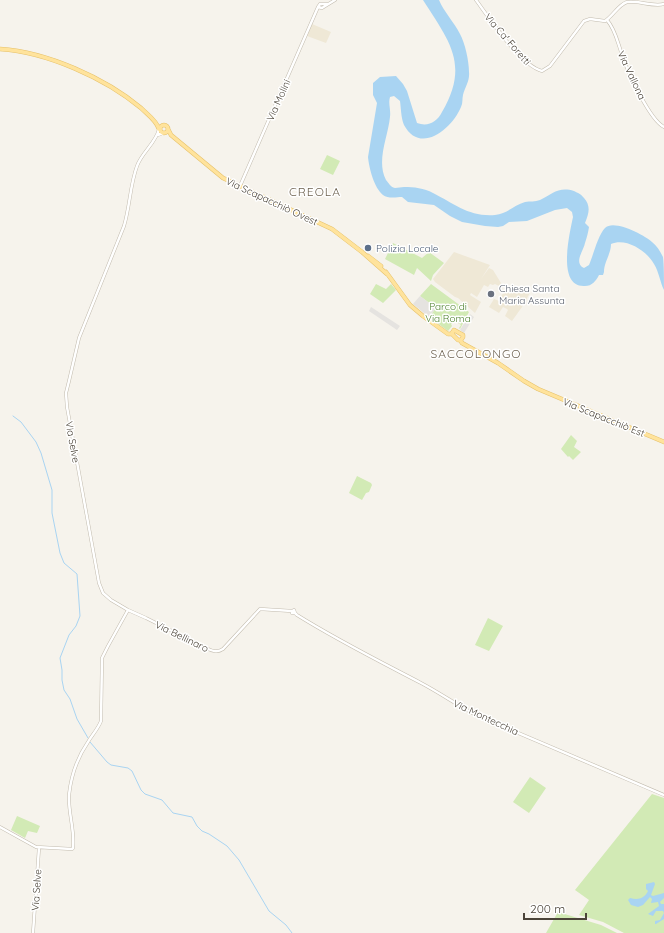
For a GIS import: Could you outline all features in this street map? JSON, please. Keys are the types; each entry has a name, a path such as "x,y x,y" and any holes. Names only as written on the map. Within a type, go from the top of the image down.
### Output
{"main road":[{"name":"Via Scapacchiò Ovest","path":"0,49 39,55 100,80 121,93 155,121 167,126 171,135 220,176 240,187 332,229 387,274 412,307 448,334 452,334"},
{"name":"Via Scapacchiò Ovest","path":"155,121 159,129 164,133 171,135"},
{"path":"159,129 160,126 164,124"},
{"path":"164,133 168,129"},
{"path":"453,331 457,331 463,336 460,340 452,334 453,331"},
{"name":"Via Scapacchiò Est","path":"460,340 462,343 543,392 664,442"}],"street":[{"name":"Via Molini","path":"240,187 317,12 321,7 335,0"},
{"name":"Via Ca' Foretti","path":"476,0 511,45 528,63 540,70 544,70 550,66 584,21 590,19 607,20"},
{"path":"607,20 626,2 657,5 664,4"},
{"name":"Via Vallona","path":"607,20 612,26 623,59 637,88 656,120 664,127"},
{"name":"Via Selve","path":"128,610 106,596 98,583 67,407 66,393 79,338 124,226 137,166 158,135 159,129"},
{"path":"158,135 164,133"},
{"name":"Via Bellinaro","path":"128,610 206,648 218,652 226,646 260,609 293,612"},
{"path":"0,827 39,848 73,848 74,841 69,802 74,769 89,740 99,727 102,718 102,658 128,610"},
{"name":"Via Montecchia","path":"293,612 356,649 428,687 470,712 664,795"},
{"name":"Via Selve","path":"34,933 39,848"}],"shaded area":[{"path":"312,24 331,32 326,43 307,36"},
{"path":"454,252 490,265 481,279 489,268 493,270 501,283 499,286 490,284 488,287 484,285 477,297 471,293 470,295 481,302 475,313 433,279"},
{"path":"507,285 523,292 531,291 512,321 505,316 508,310 507,309 503,307 499,313 489,307 494,299 499,301"},
{"path":"420,296 436,308 429,317 413,304"},
{"path":"371,307 400,326 397,330 369,311"},
{"path":"470,314 474,317 464,333 460,330"}],"green space":[{"path":"327,155 340,161 333,175 320,169"},
{"path":"393,243 422,258 429,252 444,263 433,275 431,281 417,268 414,275 385,259"},
{"path":"376,284 386,289 391,284 396,290 383,303 370,294"},
{"name":"Parco di Via Roma","path":"431,284 469,312 460,329 459,328 461,325 455,321 451,324 452,326 448,331 429,317 436,308 420,296"},
{"path":"571,435 577,441 574,447 581,452 573,460 561,449"},
{"path":"357,476 371,483 372,485 369,492 366,493 362,500 349,493"},
{"path":"488,618 503,626 489,651 475,645"},
{"path":"530,777 546,788 529,813 513,802"},
{"path":"652,794 664,798 664,933 624,933 603,922 579,915 589,900 575,890"},
{"path":"17,816 40,826 37,833 28,831 25,838 11,830"},
{"path":"558,912 601,925 617,933 546,933"}],"water":[{"path":"423,0 439,0 458,30 466,52 469,78 463,95 462,106 457,115 443,130 435,136 427,138 418,138 411,134 403,122 400,101 394,96 390,97 390,117 382,157 382,165 383,173 390,185 395,188 411,187 426,190 462,209 477,214 486,215 503,213 521,203 540,200 560,190 564,189 574,191 583,197 588,204 588,213 585,223 589,227 579,260 581,266 584,268 589,265 598,240 605,228 615,225 629,229 652,242 663,257 664,290 657,270 651,259 636,246 623,242 611,244 603,275 599,275 590,285 585,286 576,284 570,278 568,269 568,246 573,217 572,212 567,208 555,210 527,221 509,222 498,227 485,226 462,222 434,205 408,202 402,197 387,197 380,192 372,178 368,157 377,103 373,95 373,83 380,77 396,76 407,91 417,123 428,124 435,121 440,116 450,95 454,80 455,66 453,53 441,28"},
{"path":"654,882 655,884 651,895 653,896 664,893 664,898 660,902 661,904 664,904 664,913 663,911 656,911 653,916 648,914 659,906 658,902 651,903 652,899 650,897 643,905 638,907 631,905 628,900 630,898 638,899 643,897 648,891 646,889 646,884"},
{"path":"664,913 664,919 655,924 655,921 660,920"}],"waterway":[{"path":"13,416 21,422 36,442 41,453 52,490 52,513 60,553 64,563 77,574 80,616 76,626 69,635 60,658 64,690 70,699 77,719 88,738"},
{"path":"90,742 111,765 128,768 132,771 141,790 145,794 162,800 173,813 192,817 202,831 227,846 239,860 269,911 286,925 292,933"}],"place":[{"name":"Polizia Locale","path":"368,248"},
{"name":"Chiesa Santa Maria Assunta","path":"491,294"}],"district":[{"name":"CREOLA","path":"315,192"},
{"name":"SACCOLONGO","path":"476,354"}]}
